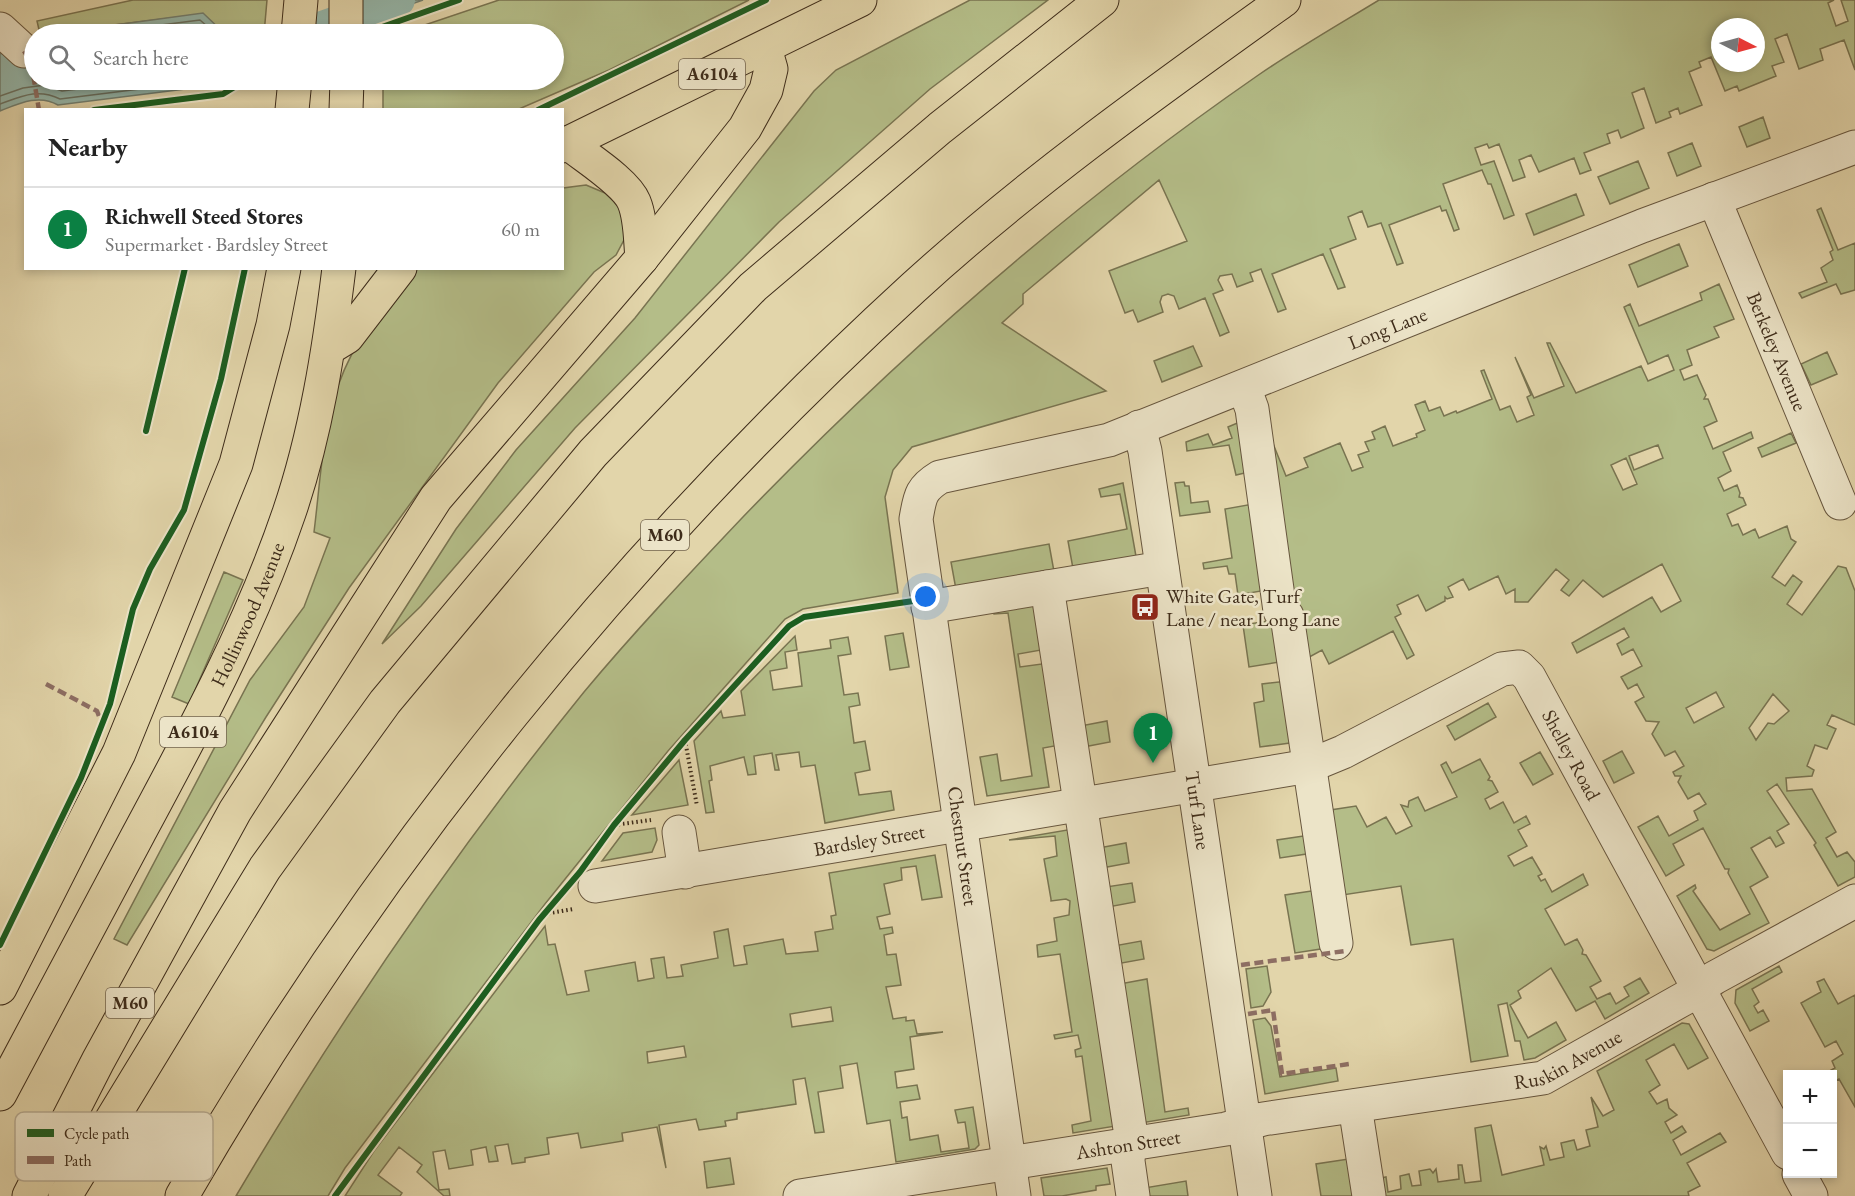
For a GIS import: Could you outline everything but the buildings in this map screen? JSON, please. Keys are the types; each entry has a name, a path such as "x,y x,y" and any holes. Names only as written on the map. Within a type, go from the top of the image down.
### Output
{"main road":[{"path":"299,24 301,0"},
{"path":"346,0 346,24"},
{"name":"A6104","path":"565,144 860,0"},
{"name":"M60","path":"116,1112 265,868 385,702 593,453 753,287 940,128 1102,0"},
{"name":"M60","path":"213,1146 291,1019 427,823 567,645 676,521 798,398 932,272 1037,182 1166,84 1284,0"},
{"name":"M60","path":"72,1112 235,812 429,508 642,258 745,128 766,90 771,69 765,48"},
{"path":"565,144 619,184 633,199 639,217 642,258"},
{"name":"A6104","path":"0,988 119,753 232,474 267,347 284,270"},
{"name":"Hollinwood Avenue","path":"0,1094 194,731 252,606 290,511 304,459 329,348 339,270"},
{"path":"329,348 347,337 398,270"},
{"name":"M60","path":"29,1196 37,1181"},
{"name":"M60","path":"65,1196 74,1181"},
{"name":"M60","path":"182,1196 191,1181"}],"street":[{"path":"0,29 24,51"},
{"name":"Long Lane","path":"920,496 926,485 940,477 1109,440 1714,199 1855,147"},
{"name":"Berkeley Avenue","path":"1714,199 1840,503"},
{"path":"1244,387 1252,409 1280,611 1287,616 1336,943"},
{"name":"Turf Lane","path":"1139,427 1255,1196"},
{"name":"Chestnut Street","path":"920,496 916,519 1014,1196"},
{"path":"928,607 1162,568"},
{"path":"1047,587 1130,1129 1128,1146 1133,1196"},
{"name":"Shelley Road","path":"1194,784 1309,766 1343,752 1502,669 1523,668 1783,1144"},
{"name":"Bardsley Street","path":"585,898 685,872 1176,790 1194,784"},
{"path":"679,821 685,872"},
{"name":"Ruskin Avenue","path":"1244,1124 1543,1078 1855,901"},
{"path":"1355,1106 1369,1196"},
{"name":"Ashton Street","path":"800,1196 1128,1146 1244,1124"},
{"path":"1802,1178 1811,1196"}],"path":[{"path":"678,748 693,731"},
{"path":"614,825 679,821 685,740"},
{"path":"607,834 621,817"},
{"path":"542,917 585,898"},
{"path":"542,917 551,906"}],"green space":[{"path":"133,0 267,0 265,24 214,24 203,14 122,24 38,24 37,21"},
{"path":"499,0 749,0 609,70 564,90 564,24 428,24"},
{"path":"970,0 1048,0 930,89 779,222 575,428 421,606 382,644 456,529 516,450 635,318 814,91 836,70"},
{"path":"1379,0 1834,0 1828,3 1836,26 1848,21 1841,0 1855,0 1855,70 1844,40 1820,49 1823,60 1799,69 1787,34 1775,39 1784,62 1772,66 1776,76 1739,91 1737,86 1725,91 1717,72 1765,72 1765,18 1711,18 1711,57 1699,62 1701,67 1689,72 1702,105 1680,114 1678,108 1669,112 1671,117 1656,123 1644,88 1632,93 1644,128 1621,138 1618,130 1607,134 1610,143 1584,153 1591,170 1580,174 1574,158 1539,172 1531,155 1519,160 1525,177 1513,181 1499,144 1489,148 1487,144 1475,148 1481,165 1494,161 1514,215 1504,219 1491,184 1488,184 1482,170 1443,184 1459,229 1454,231 1446,210 1442,211 1440,206 1389,225 1403,263 1397,265 1381,223 1368,227 1362,211 1348,217 1356,239 1330,249 1345,287 1338,289 1323,254 1272,274 1286,309 1278,312 1261,269 1250,273 1253,281 1237,287 1232,274 1220,276 1218,280 1223,290 1213,294 1229,332 1220,336 1205,298 1179,309 1174,296 1168,294 1162,296 1160,302 1163,312 1138,322 1133,310 1125,313 1109,271 1187,241 1159,180 1023,294 1023,304 1002,323 1106,391 912,447 893,470 885,497 898,593 803,609 785,619 668,751 545,904 345,1168 328,1196 236,1196 316,1065 445,875 536,752 584,692 661,604 802,457 925,340 989,284 1120,176 1257,76"},
{"path":"383,90 563,90 521,108 383,108"},
{"path":"1763,117 1770,138 1747,147 1739,127"},
{"path":"1692,143 1701,166 1677,176 1668,153"},
{"path":"1638,161 1649,188 1610,204 1598,177"},
{"path":"586,185 605,193 618,205 624,219 625,238 616,255 594,272 498,383 349,588 266,717 127,945 114,939 250,680 304,607 330,538 314,532 322,459 328,422 338,386 352,353 381,309 416,270 564,270 564,188"},
{"path":"1576,194 1584,215 1534,235 1526,214"},
{"path":"1821,208 1838,250 1855,243 1855,290 1841,294 1836,284 1802,298 1799,293 1827,282 1821,268 1833,260 1830,252 1833,250 1817,210"},
{"path":"1679,244 1688,266 1638,287 1629,265"},
{"path":"1719,284 1734,319 1714,327 1719,337 1687,350 1692,365 1680,370 1684,380 1697,375 1706,395 1704,399 1708,399 1717,421 1704,427 1713,449 1751,432 1753,438 1723,452 1731,471 1718,478 1724,491 1737,485 1739,497 1743,498 1746,505 1727,514 1732,526 1738,524 1743,535 1755,529 1759,538 1787,526 1791,539 1796,542 1772,577 1785,586 1793,575 1802,582 1787,604 1802,615 1838,566 1846,568 1855,591 1855,725 1832,715 1827,725 1836,729 1827,749 1815,745 1807,766 1814,770 1812,776 1786,778 1787,791 1812,789 1836,832 1826,838 1837,857 1847,852 1855,862 1855,877 1838,886 1814,845 1816,843 1777,784 1767,791 1789,824 1777,831 1784,843 1776,847 1770,837 1751,848 1768,877 1750,887 1769,923 1714,951 1707,949 1677,896 1695,885 1696,888 1693,891 1720,930 1750,914 1728,873 1729,869 1725,869 1703,828 1673,844 1684,865 1666,876 1638,827 1658,816 1669,836 1698,820 1694,811 1706,804 1699,793 1688,799 1678,782 1681,776 1675,776 1673,772 1684,766 1675,751 1665,756 1652,734 1659,722 1646,721 1635,702 1644,697 1637,684 1628,689 1621,677 1642,666 1633,649 1622,655 1617,644 1629,637 1624,628 1577,653 1572,643 1652,597 1661,612 1681,601 1662,564 1603,597 1583,580 1569,596 1561,590 1569,580 1556,569 1528,602 1515,602 1515,589 1506,594 1498,576 1469,590 1463,579 1448,587 1453,597 1447,599 1445,597 1445,601 1426,611 1418,595 1397,605 1401,614 1395,617 1414,655 1407,659 1393,631 1329,664 1322,650 1302,661 1268,431 1286,476 1308,467 1304,458 1340,443 1352,471 1363,467 1358,455 1369,451 1365,442 1375,439 1372,432 1385,426 1393,446 1417,437 1416,434 1425,430 1415,405 1425,401 1429,411 1440,407 1444,416 1492,399 1481,371 1484,370 1500,410 1510,406 1517,422 1534,415 1527,397 1531,395 1515,357 1534,398 1564,386 1547,343 1550,343 1576,393 1641,366 1648,381 1674,370 1668,355 1648,364 1624,307 1630,304 1639,326 1702,300 1700,293","holes":["1658,445 1663,458 1634,470 1629,456","1626,458 1637,484 1623,490 1611,465","1716,692 1724,707 1694,723 1686,708","1773,694 1789,711 1774,724 1768,723 1756,740 1749,728"]},
{"path":"1193,346 1202,366 1162,382 1154,361"},
{"path":"1827,352 1837,374 1811,385 1801,364"},
{"path":"1242,421 1249,472 1236,475 1229,445 1187,451 1186,442 1208,434 1213,445 1232,438 1228,427"},
{"path":"1791,433 1796,443 1762,457 1758,448"},
{"path":"1184,482 1185,486 1189,486 1191,503 1208,501 1210,512 1180,516 1175,483"},
{"path":"1123,483 1137,562 1074,574 1068,541 1127,529 1120,494 1101,497 1099,489"},
{"path":"1253,504 1267,590 1238,595 1235,574 1229,574 1227,566 1204,569 1203,563 1232,558 1225,509"},
{"path":"1049,544 1055,577 957,595 951,562"},
{"path":"224,572 243,580 189,704 172,697"},
{"path":"1039,594 1047,649 1018,654 1020,667 1049,663 1060,745 1043,748 1049,787 987,796 980,757 997,754 1001,781 1032,776 1008,613 994,614 992,601"},
{"path":"1279,619 1286,661 1249,667 1243,625"},
{"path":"903,633 909,667 890,670 885,636"},
{"path":"795,636 797,650 785,652 787,668 770,671 773,690 802,686 798,653 831,648 830,640 848,637 851,654 838,656 844,695 858,693 860,705 849,707 854,743 865,741 870,770 855,773 859,795 891,791 894,810 825,823 815,765 801,767 799,752 776,755 779,770 775,770 772,753 754,756 756,774 748,775 744,757 710,766 712,780 709,781 714,812 706,813 694,741 721,711 723,718 745,715 741,691"},
{"path":"1288,681 1297,742 1260,747 1254,703 1264,701 1262,684"},
{"path":"1488,703 1496,717 1455,740 1447,726"},
{"path":"1107,721 1110,742 1078,748 1075,727"},
{"path":"1622,751 1634,773 1614,783 1603,761"},
{"path":"1540,752 1553,774 1533,785 1520,763"},
{"path":"1480,759 1490,777 1488,780 1492,781 1498,792 1485,799 1490,809 1503,802 1514,823 1526,816 1530,824 1518,830 1527,846 1508,856 1514,866 1532,857 1542,874 1538,876 1541,881 1545,879 1552,892 1583,874 1588,885 1545,909 1565,945 1577,939 1583,950 1582,954 1586,955 1601,981 1590,987 1597,999 1610,993 1616,1004 1629,996 1624,987 1640,978 1649,993 1605,1019 1595,1001 1576,1011 1551,968 1518,991 1521,998 1510,1005 1528,1038 1556,1022 1566,1040 1535,1058 1524,1060 1520,1041 1515,1041 1507,1003 1498,1005 1508,1056 1471,1062 1453,939 1411,945 1401,886 1336,896 1324,811 1356,806 1367,827 1386,817 1396,834 1412,826 1401,805 1408,807 1409,801 1418,797 1425,811 1457,797 1441,765 1446,762 1452,773"},
{"path":"679,760 688,805 632,815"},
{"path":"655,828 657,840 652,852 602,861 623,833"},
{"path":"1073,829 1122,1125 1073,1133 1072,1125 1091,1121 1082,1056 1076,1057 1075,1050 1081,1048 1078,1035 1055,1039 1054,1035 1072,1032 1060,954 1038,957 1037,945 1057,941 1054,918 1069,915 1070,901 1066,899 1051,901 1044,859 1057,856 1055,836 1009,840"},
{"path":"1310,835 1313,853 1280,858 1277,840"},
{"path":"1126,843 1129,863 1096,869 1093,849"},
{"path":"935,855 942,897 922,900 916,866 901,868 902,880 884,884 890,914 877,917 880,929 892,927 893,933 884,935 887,955 896,954 901,985 886,987 893,1019 906,1017 906,1021 914,1020 917,1034 943,1032 910,1037 914,1069 895,1072 897,1088 917,1085 920,1099 900,1102 902,1118 907,1117 910,1140 938,1135 941,1152 969,1148 965,1122 958,1123 955,1110 973,1107 979,1145 975,1149 896,1162 890,1120 867,1124 857,1063 840,1066 843,1088 818,1092 824,1132 815,1133 805,1078 793,1080 796,1104 737,1113 737,1119 725,1121 726,1126 699,1130 696,1119 659,1125 666,1168 657,1127 622,1133 623,1141 581,1148 578,1133 547,1138 549,1154 525,1158 525,1162 512,1164 508,1144 495,1146 498,1161 489,1162 486,1147 471,1150 473,1165 449,1169 445,1150 433,1152 439,1190 449,1189 450,1196 444,1196 417,1172 422,1165 399,1147 378,1175 402,1193 400,1196 345,1196 374,1151 545,926 548,945 555,944 567,995 589,991 585,971 635,962 638,981 654,978 651,959 664,957 667,978 683,976 681,965 718,958 714,932 728,929 734,966 747,964 744,946 783,939 786,954 818,951 815,932 833,929 831,916 836,915 829,873","holes":["831,1007 833,1021 792,1027 790,1014","684,1046 686,1057 648,1063 647,1052"]},
{"path":"1132,883 1135,902 1103,908 1099,888"},
{"path":"1318,890 1327,948 1295,953 1285,895"},
{"path":"1141,941 1144,959 1111,965 1108,947"},
{"path":"1267,966 1271,992 1263,1006 1251,1008 1246,969"},
{"path":"1779,966 1782,972 1752,989 1759,1002 1754,1006 1758,1013 1763,1010 1769,1021 1750,1031 1735,1003 1736,990"},
{"path":"1147,979 1165,1112 1188,1108 1189,1115 1135,1124 1114,985"},
{"path":"1824,979 1838,1004 1855,995 1855,1107 1839,1079 1837,1080 1837,1070 1831,1070 1835,1068 1832,1061 1843,1054 1836,1041 1825,1047 1801,1003 1821,992 1817,982"},
{"path":"1265,1018 1271,1026 1280,1077 1336,1068 1338,1081 1265,1094 1253,1020"},
{"path":"1682,1023 1689,1024 1708,1058 1688,1069 1674,1044 1646,1060 1660,1085 1649,1092 1657,1104 1667,1099 1669,1108 1677,1115 1665,1122 1671,1133 1682,1126 1686,1132 1673,1140 1681,1155 1720,1133 1726,1142 1687,1163 1700,1186 1688,1192 1689,1196 1376,1196 1376,1179 1386,1177 1388,1192 1401,1189 1400,1176 1409,1174 1412,1186 1421,1185 1419,1171 1430,1169 1433,1173 1436,1169 1438,1182 1459,1179 1458,1165 1462,1165 1465,1183 1481,1181 1475,1128 1491,1125 1502,1175 1544,1165 1540,1147 1544,1149 1546,1146 1550,1160 1564,1157 1561,1143 1574,1140 1577,1150 1590,1146 1586,1130 1598,1127 1591,1097 1603,1116 1614,1110 1597,1071"},
{"path":"730,1158 734,1184 707,1188 704,1162"},
{"path":"1355,1158 1361,1196 1321,1196 1316,1164"},
{"path":"1107,1168 1110,1184 1096,1186 1096,1190 1062,1196 1044,1196 1041,1178"},
{"path":"1186,1181 1188,1196 1139,1196 1138,1189"}],"water":[{"path":"376,0 423,0 377,16"},
{"path":"203,13 215,24 122,24"},
{"path":"0,53 24,61 24,90 177,90 58,105 37,100 0,111"}],"waterway":[{"path":"331,24 399,0"}],"marked path":[{"path":"36,90 39,108"},
{"path":"46,684 97,711 102,724"},
{"path":"1241,965 1345,951"},
{"path":"1248,1014 1273,1010 1282,1074 1349,1064"}],"cycle path":[{"path":"391,24 459,0"},
{"path":"542,108 766,0"},
{"path":"110,108 223,94 230,90"},
{"path":"146,431 185,270"},
{"path":"0,945 81,778 110,704 133,609 150,569 184,510 221,379 245,270"},
{"path":"335,1196 539,920 580,872 614,825 685,740 789,626 804,617 927,599"}],"place":[{"name":"White Gate, Turf Lane / near Long Lane","path":"1145,607"},
{"name":"Richwell Steed Stores","path":"1153,763"}]}
